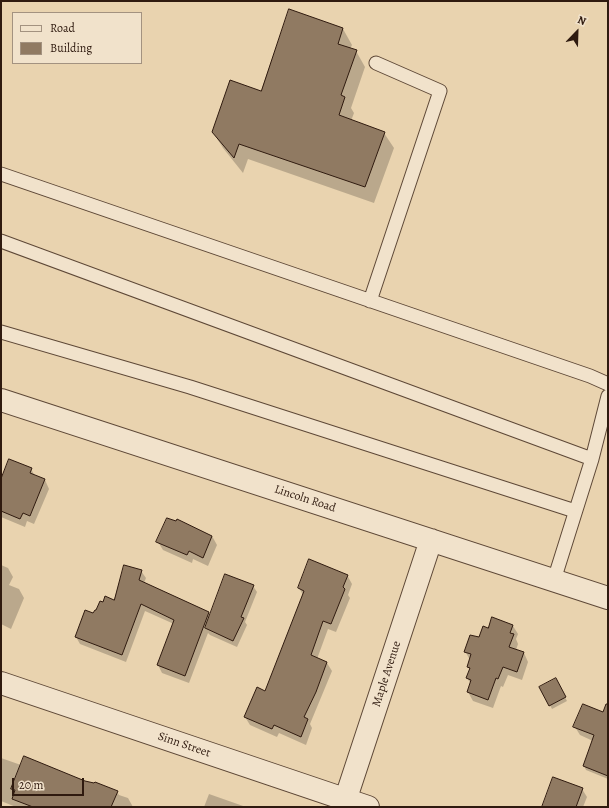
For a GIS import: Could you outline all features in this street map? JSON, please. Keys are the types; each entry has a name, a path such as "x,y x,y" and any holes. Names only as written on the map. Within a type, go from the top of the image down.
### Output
{"street":[{"name":"Lincoln Road","path":"1,400 608,598"},
{"name":"Maple Avenue","path":"344,803 431,540"},
{"name":"Sinn Street","path":"1,683 344,803 368,807"}],"lane":[{"path":"370,301 440,91 376,62"},
{"path":"1,174 608,384"},
{"path":"1,241 592,459"},
{"path":"1,332 190,387 576,511"},
{"path":"554,580 592,459 608,396"}],"building":[{"path":"289,9 343,28 338,44 357,50 341,95 345,97 339,115 385,132 365,187 239,144 234,158 212,132 230,80 261,91"},
{"path":"9,459 32,468 30,473 45,479 30,516 23,513 20,519 1,511 1,479"},
{"path":"167,518 176,521 177,519 212,536 203,558 189,551 187,555 156,542"},
{"path":"309,559 348,575 343,587 345,589 331,624 323,621 311,655 327,662 316,692 304,717 308,719 301,737 274,725 272,729 244,717 257,687 265,691 304,591 298,588"},
{"path":"124,565 142,570 139,580 209,612 185,676 157,665 174,620 141,604 122,655 75,637 85,610 93,613 100,601 103,602 105,596 114,600"},
{"path":"225,574 254,585 241,617 244,618 233,641 205,628"},
{"path":"492,617 513,625 510,633 514,634 509,647 524,652 517,672 503,667 498,679 496,678 488,700 467,692 471,680 466,678 470,668 467,667 471,654 464,652 470,635 479,637 483,626 488,628"},
{"path":"556,678 566,697 549,706 539,687"},
{"path":"583,704 603,712 606,704 608,704 608,776 583,766 594,735 573,727"},
{"path":"24,756 85,781 95,782 118,791 111,807 33,807 12,799 15,790 11,789"},
{"path":"553,777 583,788 576,807 542,807"}]}
